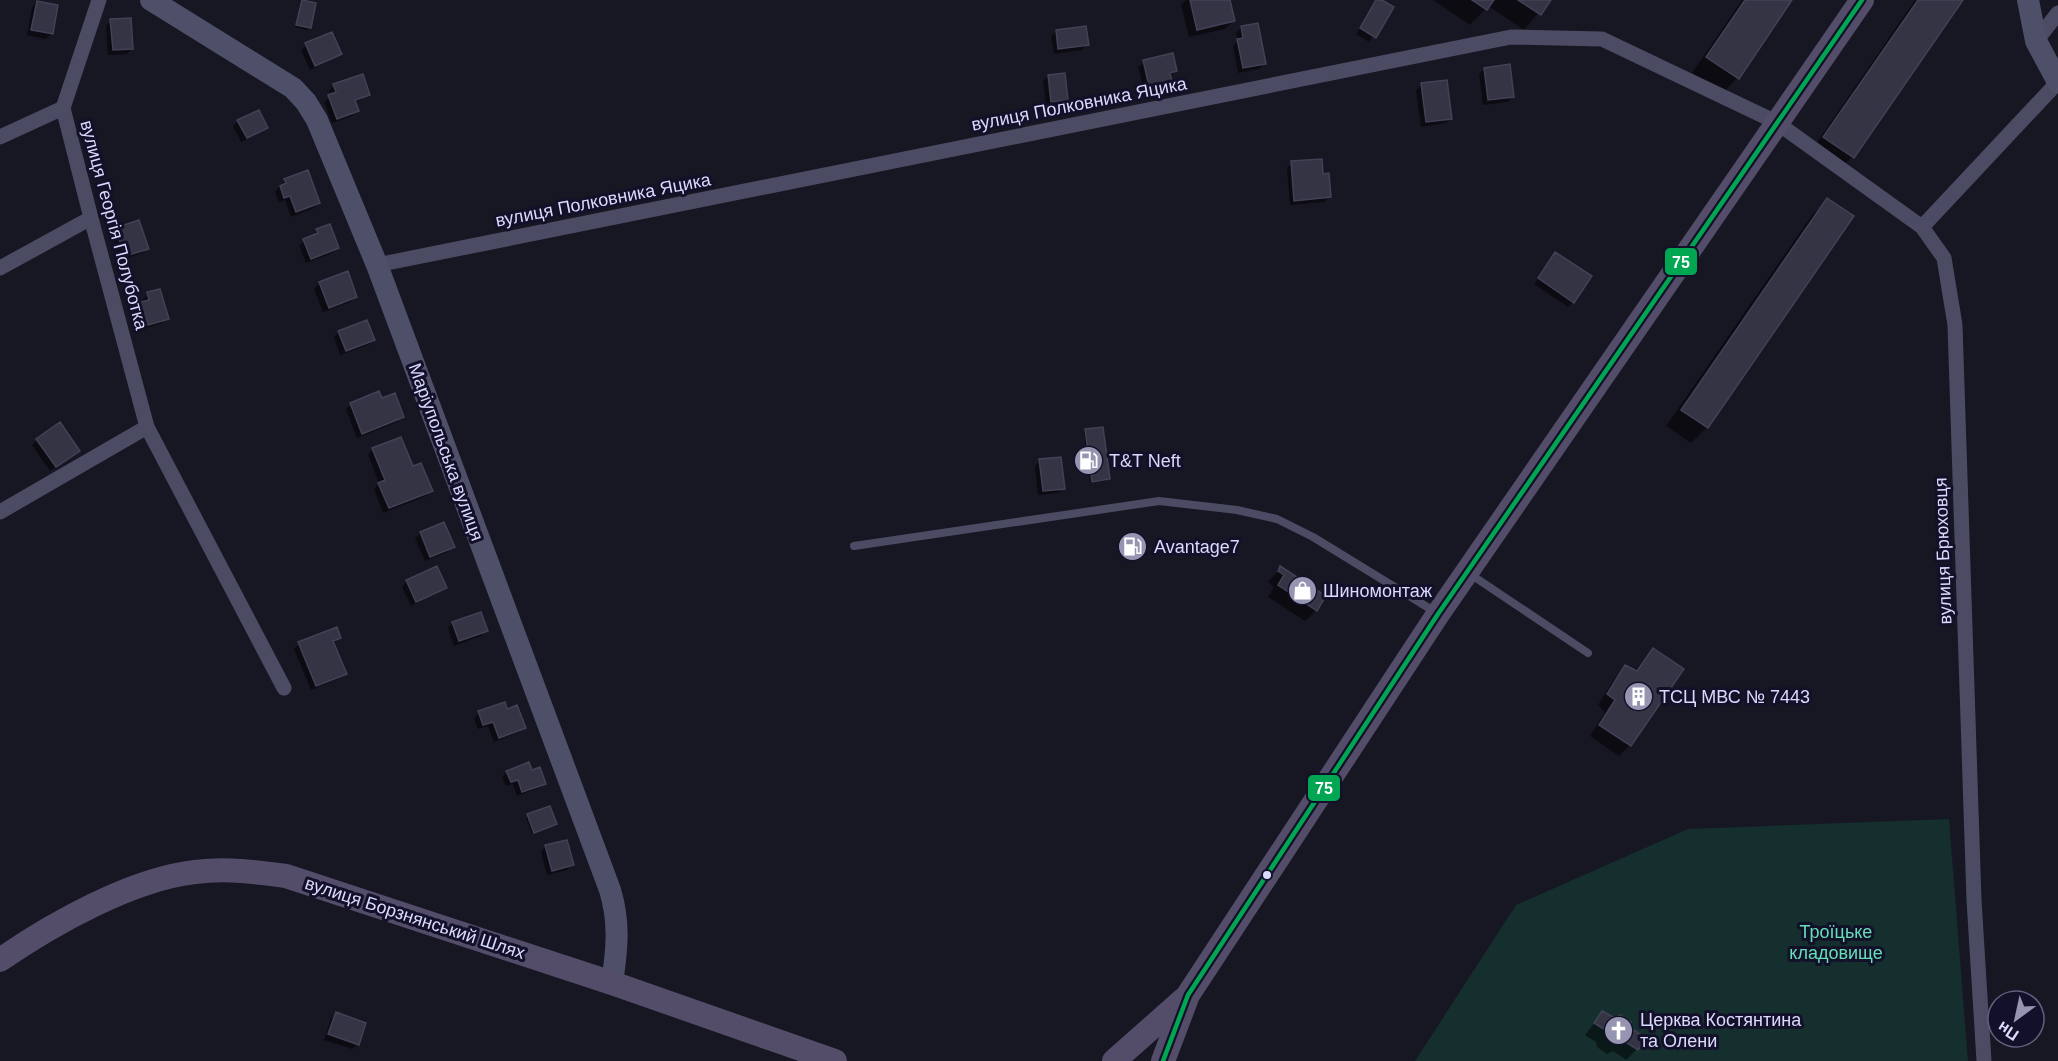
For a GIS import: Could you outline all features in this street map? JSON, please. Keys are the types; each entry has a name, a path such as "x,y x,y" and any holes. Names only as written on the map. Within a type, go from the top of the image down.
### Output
{"main road":[{"path":"1163,1061 1188,995 1438,614 1862,0"},
{"name":"вулиця Борзнянський Шлях","path":"0,960 88,908 140,886 193,872 241,870 286,876 612,983 835,1061"},
{"path":"1114,1061 1188,995"}],"street":[{"name":"вулиця Георгія Полуботка","path":"99,0 63,108 90,218 147,427 284,688"},
{"name":"Маріупольська вулиця","path":"151,0 293,88 306,102 330,148 377,265 610,890 618,915 619,939 612,983"},
{"path":"1922,227 2058,82 2036,41 2028,0"},
{"path":"2036,41 2058,13"},
{"name":"вулиця Полковника Яцика","path":"377,265 1511,37 1602,39 1776,122"},
{"path":"0,136 63,108"},
{"name":"вулиця Брюховця","path":"1776,122 1922,227 1944,258 1955,325 1974,900 1984,1061"},
{"path":"0,268 90,218"},
{"path":"0,512 147,427"}],"lane":[{"path":"854,546 1159,501 1226,509 1286,524 1313,537 1438,614"},
{"path":"1467,572 1588,653"}],"green space":[{"name":"Троїцьке кладовище","path":"1949,819 1968,1061 1415,1061 1516,905 1688,829"}],"building":[{"path":"302,0 316,3 311,28 296,25"},
{"path":"1190,0 1230,0 1235,21 1197,30"},
{"path":"1376,0 1382,0 1394,7 1376,38 1360,28"},
{"path":"1472,0 1494,0 1487,10"},
{"path":"1518,0 1551,0 1541,15"},
{"path":"1745,0 1792,0 1739,79 1706,57"},
{"path":"1918,0 1963,0 1854,158 1823,137"},
{"path":"37,1 58,5 53,34 31,30"},
{"path":"131,18 133,49 113,50 110,19"},
{"path":"1258,23 1266,64 1243,68 1237,39 1243,38 1241,26"},
{"path":"1086,26 1089,45 1058,49 1056,30"},
{"path":"332,32 342,54 315,66 305,43"},
{"path":"1173,53 1177,71 1170,73 1172,81 1149,86 1143,60"},
{"path":"1510,64 1514,97 1488,100 1484,68"},
{"path":"1065,73 1068,100 1051,102 1048,75"},
{"path":"363,74 370,95 355,100 359,111 337,119 328,95 336,92 333,84"},
{"path":"1447,80 1452,119 1426,122 1421,83"},
{"path":"259,110 268,128 247,138 237,120"},
{"path":"1322,159 1323,174 1329,173 1331,197 1294,201 1291,161"},
{"path":"308,170 320,203 296,212 290,196 284,198 280,186 286,183 284,179"},
{"path":"1827,198 1854,216 1708,428 1681,410"},
{"path":"139,220 149,249 125,256 115,228"},
{"path":"330,224 339,248 311,259 303,239 318,233 316,229"},
{"path":"1555,252 1592,276 1574,303 1538,278"},
{"path":"348,271 357,297 329,308 319,282"},
{"path":"160,289 169,319 148,325 141,302 149,300 147,292"},
{"path":"367,320 375,340 346,351 338,331"},
{"path":"379,391 382,398 395,393 404,417 362,434 350,403"},
{"path":"60,422 80,451 56,467 36,439"},
{"path":"1103,427 1110,479 1092,482 1085,429"},
{"path":"401,437 413,466 421,463 433,491 389,508 378,483 385,480 372,448"},
{"path":"1061,457 1065,489 1043,491 1039,459"},
{"path":"444,522 455,547 430,557 420,532"},
{"path":"437,566 447,588 416,602 406,580"},
{"name":"Шиномонтаж","path":"1280,566 1326,596 1317,611 1278,585 1284,575 1278,571"},
{"path":"481,612 488,631 459,641 452,622"},
{"path":"337,627 341,638 333,641 347,674 316,686 298,642"},
{"name":"ТСЦ МВС № 7443","path":"1653,648 1684,669 1631,746 1599,725 1615,700 1607,694 1625,665 1637,671"},
{"path":"505,702 507,709 517,705 526,728 499,738 493,722 483,725 478,711"},
{"path":"529,762 532,770 540,767 546,784 522,792 518,780 511,782 506,771"},
{"path":"550,806 557,824 534,833 527,814"},
{"path":"567,840 574,865 552,871 545,845"},
{"name":"Церква Костянтина та Олени","path":"1602,1011 1615,1018 1620,1015 1631,1022 1632,1029 1646,1038 1638,1050 1624,1041 1618,1044 1607,1036 1607,1031 1594,1023"},
{"path":"336,1012 366,1023 359,1045 328,1034"}],"transit line":[{"name":"75","path":"1163,1061 1188,995 1438,614 1862,0"}],"place":[{"name":"T&T Neft","path":"1088,461"},
{"name":"Avantage7","path":"1133,547"},
{"name":"Шиномонтаж","path":"1302,591"},
{"name":"ТСЦ МВС № 7443","path":"1638,697"},
{"name":"Церква Костянтина та Олени","path":"1619,1030"}]}
